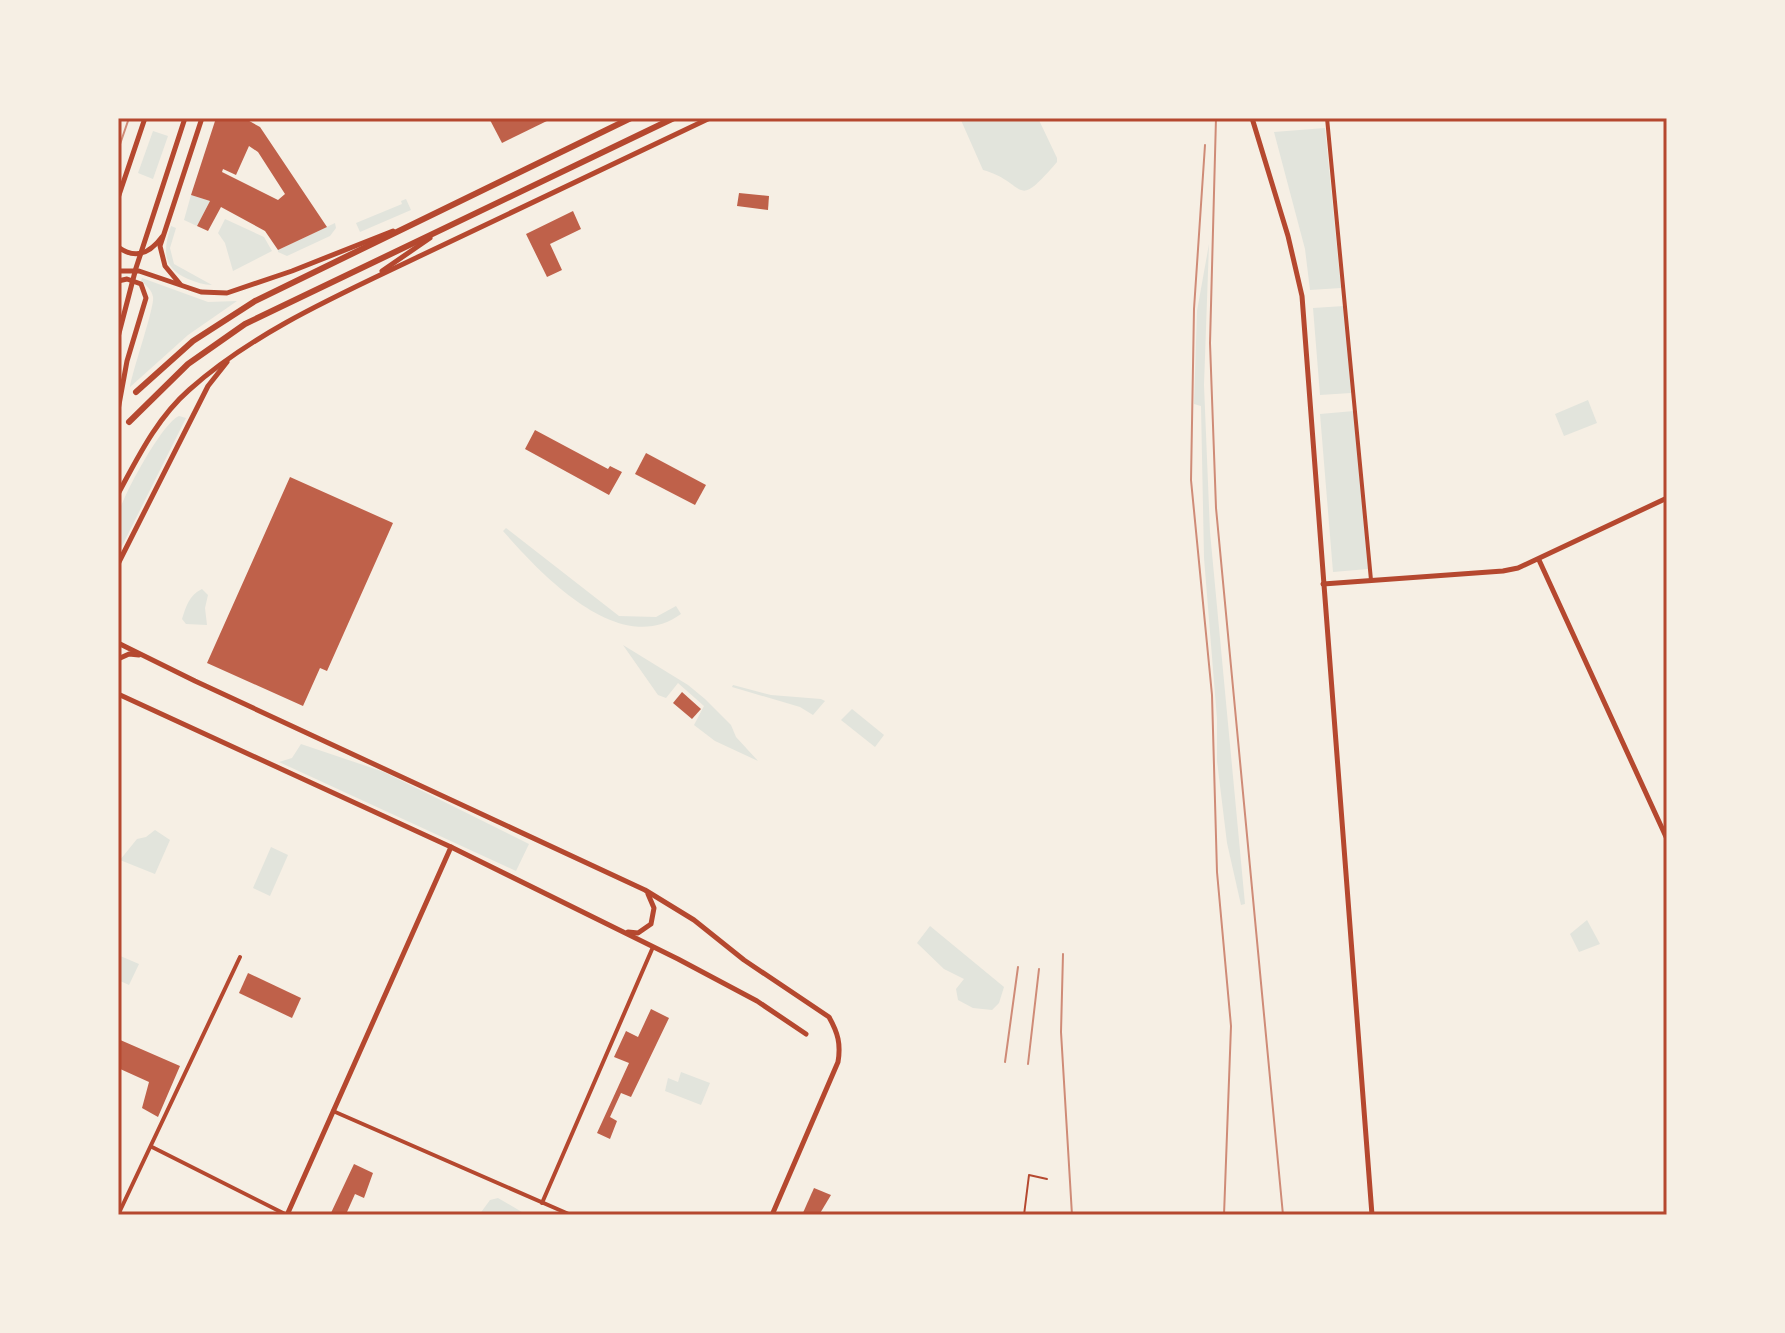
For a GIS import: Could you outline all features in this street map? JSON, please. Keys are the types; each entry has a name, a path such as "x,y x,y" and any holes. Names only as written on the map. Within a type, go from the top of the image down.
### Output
{"main road":[{"path":"136,392 179,352 229,316 399,228 631,118"},
{"path":"129,422 188,364 237,328 275,307 674,118"}],"street":[{"path":"118,198 145,118"},
{"path":"118,337 136,268 185,118"},
{"path":"184,287 165,266 160,252 162,237 202,118"},
{"path":"118,494 145,445 172,407 233,355 272,331 369,281 710,118"},
{"path":"1252,118 1292,247 1302,296 1372,1215"},
{"path":"1327,118 1371,580"},
{"path":"118,271 139,271 208,294 227,293 399,228"},
{"path":"369,281 440,230"},
{"path":"118,247 129,254 141,254 150,250 162,237"},
{"path":"118,281 127,279 141,284 146,298 127,361 118,410"},
{"path":"118,564 208,386 233,355"},
{"path":"1323,584 1503,571 1539,560 1667,498"},
{"path":"1539,560 1667,839"},
{"path":"118,643 645,890 694,920 744,960 829,1017 838,1032 838,1062 772,1215"},
{"path":"118,659 129,654 144,655"},
{"path":"119,694 451,847 621,930 757,1001 806,1034"},
{"path":"1658,819 1667,815"},
{"path":"152,1147 287,1215 451,847"},
{"path":"621,930 638,933 651,924 654,908 645,890"},
{"path":"542,1203 653,947"},
{"path":"118,1215 240,957"},
{"path":"333,1111 571,1215"}],"lane":[{"path":"1024,1215 1029,1175 1047,1179"}],"shaded area":[{"path":"960,118 994,118 997,121 1038,118 1057,162 1033,187 1021,190 998,175 983,170"},
{"path":"1325,128 1341,288 1310,290 1305,249 1274,132"},
{"path":"153,131 168,136 153,179 138,173"},
{"path":"191,195 210,201 197,226 184,220"},
{"path":"406,199 411,210 360,232 356,223 402,204 401,201"},
{"path":"225,219 264,237 272,251 233,271 225,243 218,233"},
{"path":"335,223 336,228 330,236 287,256 278,252 278,250"},
{"path":"171,226 176,228 170,248 174,264 212,285 179,275 169,264 166,250"},
{"path":"1209,244 1204,385 1210,532 1245,904 1241,905 1227,843 1217,761 1217,719 1204,558 1201,406 1194,404 1197,311"},
{"path":"142,278 208,302 237,301 188,335 130,387 153,303 151,292 141,281"},
{"path":"1344,306 1351,393 1320,395 1313,308"},
{"path":"1588,400 1597,423 1564,436 1555,414"},
{"path":"1354,411 1368,569 1333,572 1320,414"},
{"path":"179,416 186,418 118,554 117,521 127,493 153,446"},
{"path":"506,528 619,616 656,617 676,606 681,614 657,625 633,626 608,619 583,606 560,588 503,531"},
{"path":"202,589 208,595 205,608 207,625 186,624 182,619 187,606"},
{"path":"623,645 705,699 731,725 736,737 758,761 715,741 694,725 704,706 678,683 666,698 658,695"},
{"path":"733,685 771,695 825,701 813,715 800,707"},
{"path":"852,709 884,735 875,747 841,720"},
{"path":"301,744 384,772 529,844 516,871 279,762 292,758"},
{"path":"155,830 170,840 155,874 120,860 137,839"},
{"path":"271,847 288,855 270,896 253,888"},
{"path":"1587,920 1600,944 1579,952 1570,934"},
{"path":"930,926 1004,987 999,1003 992,1010 973,1008 958,1000 956,989 964,979 944,969 917,943"},
{"path":"118,955 139,964 129,985 118,980"},
{"path":"681,1072 710,1083 701,1105 665,1091 668,1078 678,1082"},
{"path":"498,1198 527,1215 479,1215 490,1200"}],"building":[{"path":"216,118 244,118 260,127 327,227 278,250 265,231 221,207 208,231 197,226 210,201 191,195","holes":["249,146 258,152 285,194 278,200 222,172 223,169 236,175"]},
{"path":"553,118 502,143 490,120"},
{"path":"739,193 769,196 768,210 737,206"},
{"path":"573,211 581,229 550,244 562,270 547,277 526,234"},
{"path":"535,430 608,469 610,466 622,472 609,495 525,449"},
{"path":"646,453 706,485 695,505 635,474"},
{"path":"290,477 393,523 327,671 320,668 303,706 207,663"},
{"path":"682,692 701,709 692,719 673,703"},
{"path":"248,973 301,998 292,1018 239,993"},
{"path":"651,1009 669,1018 631,1097 621,1093 610,1117 617,1121 610,1139 597,1133 629,1063 614,1057 626,1031 638,1037"},
{"path":"118,1039 180,1066 158,1117 142,1108 149,1082 118,1068"},
{"path":"354,1164 373,1173 364,1198 355,1194 347,1212 353,1215 330,1215"},
{"path":"814,1188 831,1195 819,1215 802,1215"}],"tram line":[{"path":"118,150 129,118"}],"railway":[{"path":"1216,118 1210,343 1216,508 1283,1215"},
{"path":"1205,145 1194,309 1191,480 1212,695 1217,872 1231,1026 1224,1215"},
{"path":"1063,954 1061,1032 1072,1215"},
{"path":"1005,1062 1018,967"},
{"path":"1028,1064 1039,969"}]}
